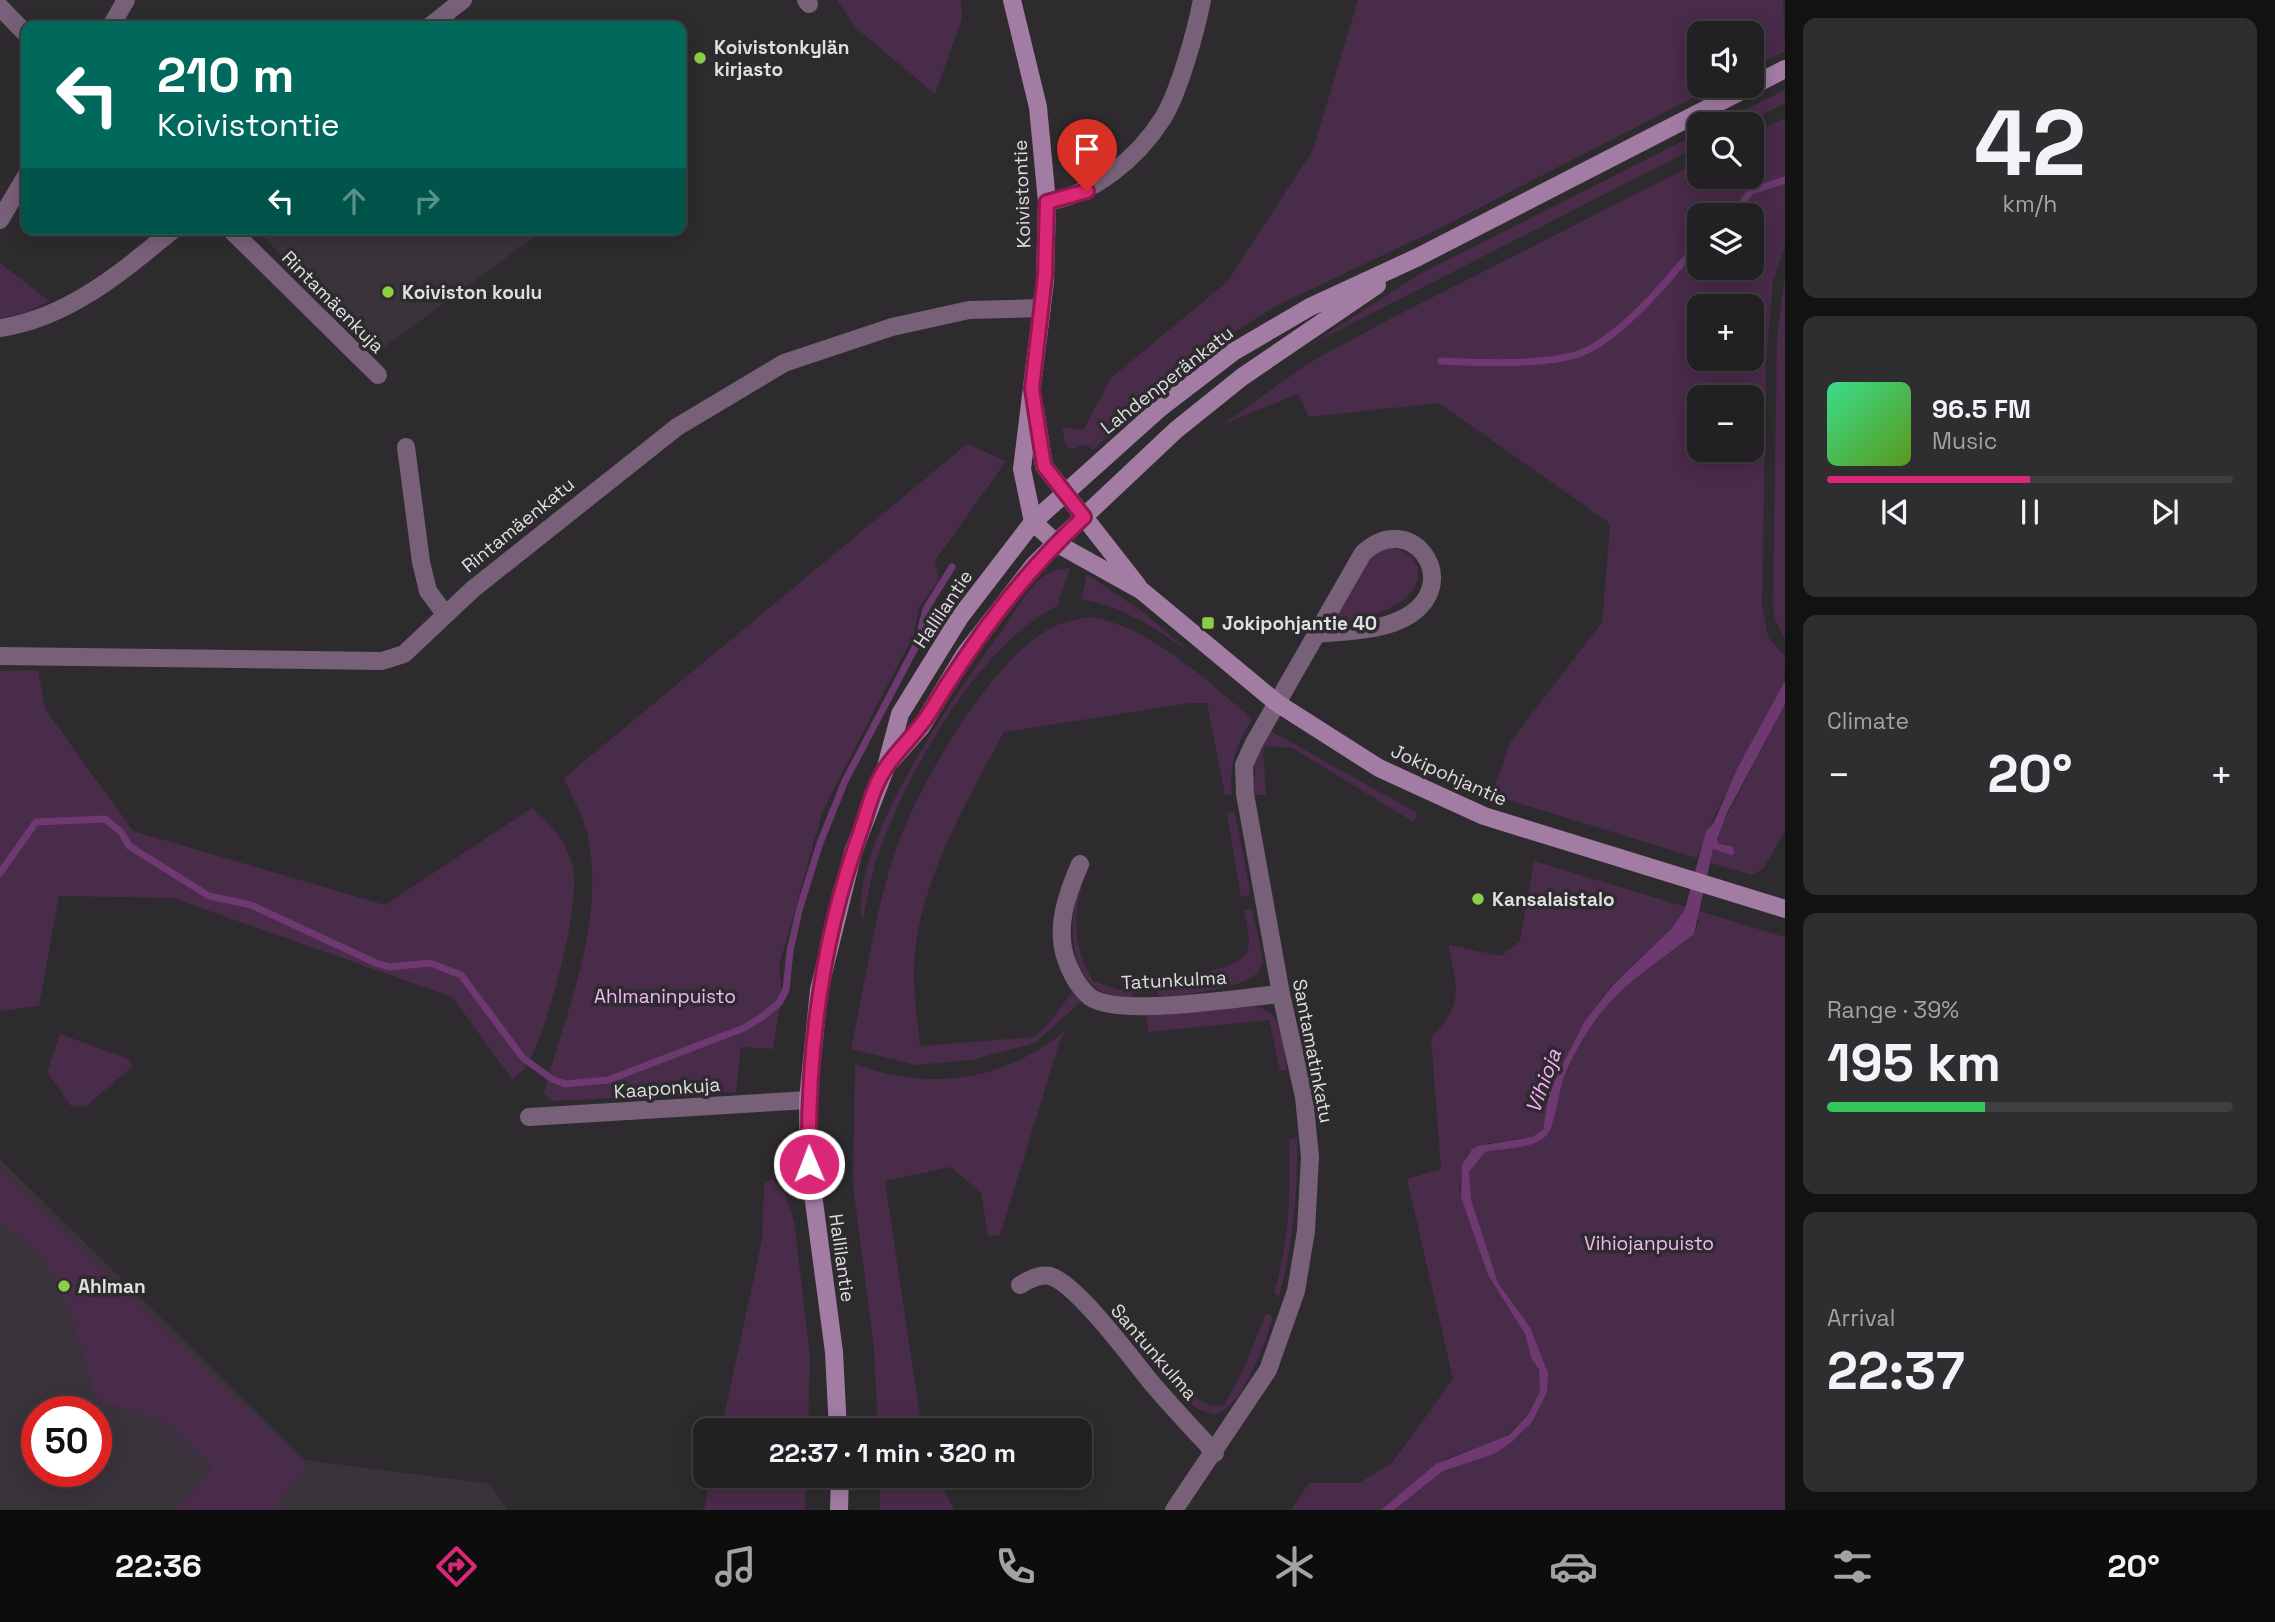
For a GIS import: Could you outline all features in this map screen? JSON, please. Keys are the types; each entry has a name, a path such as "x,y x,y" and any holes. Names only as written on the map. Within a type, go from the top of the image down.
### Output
{"main road":[{"name":"Koivistontie","path":"1012,0 1038,107 1047,202 1042,308 1022,469 1033,522"},
{"name":"Lahdenperänkatu","path":"1764,80 1785,69"},
{"name":"Lahdenperänkatu","path":"1065,494 1160,408 1233,352 1310,307 1418,257 1729,98"},
{"name":"Lahdenperänkatu","path":"1084,517 1176,430 1241,377 1418,257"},
{"name":"Koivistontie","path":"1032,389 1044,466 1084,517"},
{"name":"Hallilantie","path":"837,1418 834,1352 811,1188 808,1100 811,1048 828,945 853,852 886,766 900,715 960,617 1033,522 1065,494"},
{"name":"Hallilantie","path":"886,766 921,727 965,654 1034,565 1084,517"},
{"name":"Jokipohjantie","path":"1084,517 1143,591"},
{"path":"1033,522 1056,543"},
{"name":"Jokipohjantie","path":"1056,543 1143,591 1277,703 1368,761 1484,816 1785,909"},
{"path":"839,1510 840,1488"}],"street":[{"path":"114,21 126,0"},
{"path":"436,21 463,0"},
{"path":"1047,202 1087,191 1121,165 1163,118 1195,34 1202,0"},
{"path":"0,7 21,29"},
{"path":"0,220 21,184"},
{"path":"0,328 42,319 68,307 134,262 167,235"},
{"name":"Rintamäenkuja","path":"236,235 378,375"},
{"name":"Rintamäenkatu","path":"0,656 382,661 404,654 445,614 677,427 785,363 892,327 969,310 1042,308"},
{"path":"407,447 421,562 428,591 445,614"},
{"name":"Santamatinkatu","path":"1174,1510 1215,1453 1268,1370 1288,1320 1303,1262 1310,1157 1304,1097 1281,994 1244,776 1247,758 1345,581 1372,545 1393,539 1417,546 1425,553 1432,573 1431,586 1420,606 1409,615 1373,627 1317,634"},
{"name":"Tatunkulma","path":"1080,864 1067,893 1062,935 1064,955 1073,978 1091,998 1135,1008 1281,994"},
{"name":"Kaaponkuja","path":"528,1117 808,1100"},
{"name":"Santunkulma","path":"1020,1285 1037,1277 1050,1276 1069,1290 1116,1335 1150,1381 1215,1453"}],"shaded area":[{"name":"Koiviston koulu","path":"262,235 537,235 375,354"},
{"path":"1785,681 1785,704 1727,813 1717,840 1719,844 1732,846 1735,853 1731,855 1713,849 1694,934 1619,993 1590,1027 1565,1074 1547,1135 1526,1146 1485,1152 1469,1172 1471,1199 1498,1283 1530,1327 1548,1373 1547,1392 1532,1422 1512,1442 1494,1454 1443,1471 1394,1510 1381,1510 1436,1464 1509,1435 1528,1415 1540,1391 1539,1369 1532,1360 1525,1334 1488,1275 1461,1197 1462,1165 1472,1149 1478,1146 1532,1137 1543,1130 1549,1092 1584,1022 1613,985 1673,927 1685,909 1706,831 1714,822 1738,767"},
{"name":"Ahlman","path":"0,1159 305,1460 490,1484 507,1510 0,1510"}],"green space":[{"path":"837,0 961,0 962,19 935,94 856,28"},
{"path":"1358,0 1783,0 1785,51 1764,61 1764,21 1687,21 1687,98 1693,98 1440,228 1274,307 1203,353 1093,450 1086,444 1073,449 1066,446 1062,427 1083,430 1111,378 1227,282 1313,150"},
{"path":"1785,90 1785,103 1764,114 1741,112"},
{"path":"1785,118 1785,245 1773,281 1766,366 1762,606 1768,637 1785,657 1784,684 1705,836 1697,858 1492,795 1510,743 1602,622 1610,527 1608,522 1439,403 1309,417 1298,394 1222,425 1309,363 1687,168 1687,189 1764,189 1764,129"},
{"path":"1687,139 1687,152 1308,346 1423,272"},
{"path":"0,263 49,301 28,312 0,318"},
{"path":"1785,275 1785,640 1775,619 1773,607 1777,337"},
{"name":"Ahlmaninpuisto","path":"967,444 1006,461 935,561 939,580 919,607 913,636 823,810 779,966 782,992 773,1049 741,1047 736,1092 552,1101 544,1093 580,970 591,906 589,843 582,818 564,778"},
{"path":"1393,548 1408,554 1416,563 1418,579 1412,590 1390,608 1362,619 1337,623 1334,618 1372,555"},
{"path":"1070,568 1057,606 1027,625 999,651 971,683 923,756 887,830 875,864 862,921 862,889 872,852 910,769 1027,593 1045,575"},
{"path":"1087,574 1144,613 1190,652 1125,613 1081,599"},
{"path":"1091,617 1113,622 1156,643 1252,719 1235,756 1232,795 1225,795 1207,703 1190,703 1004,732 944,849 922,913 914,976 920,1046 1034,1037 1049,1023 1072,992 1081,1002 1035,1043 971,1060 916,1065 851,1049 876,925 895,852 919,796 937,763 978,699 1024,648 1057,625"},
{"path":"38,670 45,709 133,831 385,905 532,808 563,842 571,859 574,886 561,968 544,1025 526,1067 513,1080 452,997 173,898 59,896 39,1006 0,1011 0,671"},
{"path":"1785,704 1785,831 1763,869 1752,875 1708,862 1713,848 1731,855 1730,845 1717,843 1722,825"},
{"path":"1269,730 1417,813 1416,818 1412,821 1292,748 1266,746 1263,751 1266,795 1254,795 1255,759"},
{"path":"1235,812 1250,892 1248,896 1241,897 1227,813"},
{"name":"Vihiojanpuisto","path":"1534,861 1785,937 1785,1510 1394,1510 1443,1471 1494,1454 1512,1442 1521,1435 1547,1392 1546,1368 1530,1327 1498,1283 1471,1199 1469,1172 1485,1152 1535,1143 1553,1121 1564,1077 1583,1035 1607,1003 1623,986 1694,934 1699,920 1683,912 1673,927 1612,985 1584,1022 1549,1092 1543,1130 1532,1137 1489,1143 1472,1149 1466,1156 1459,1189 1488,1275 1525,1334 1541,1375 1540,1391 1528,1415 1504,1438 1447,1458 1381,1510 1291,1510 1309,1483 1359,1483 1392,1463 1453,1379 1407,1179 1441,1169 1431,1037 1442,1026 1453,1006 1456,986 1450,945 1501,956 1520,941"},
{"path":"1089,862 1091,864 1077,908 1080,952 1093,981 1119,990 1132,990 1133,998 1109,995 1092,984 1080,968 1074,948 1073,926 1075,903"},
{"path":"1252,909 1263,960 1256,974 1244,981 1220,988 1191,994 1158,995 1156,979 1208,972 1243,957 1249,940 1244,910"},
{"path":"1246,1005 1259,1007 1275,1018 1280,1027 1287,1070 1280,1071 1269,1020 1148,1032 1147,1016"},
{"path":"1066,1030 1060,1041 1000,1235 988,1236 981,1193 951,1167 885,1181 920,1418 877,1418 874,1349 853,1185 855,1064 911,1078 965,1077 1018,1061"},
{"path":"60,1034 126,1058 133,1066 85,1107 71,1106 47,1072"},
{"path":"1297,1138 1294,1218 1279,1297 1274,1293 1288,1217 1289,1140"},
{"path":"0,1170 308,1467 273,1510 177,1510 213,1468 167,1423 112,1405 112,1396 96,1396 70,1311 42,1255 0,1223"},
{"path":"772,1179 785,1194 794,1221 810,1356 808,1418 724,1418 762,1240 764,1184"},
{"path":"1266,1313 1273,1317 1243,1388 1225,1410 1214,1415 1196,1408 1174,1386 1178,1381 1193,1395 1212,1406 1225,1404 1246,1364"},
{"path":"708,1488 806,1488 805,1510 704,1510"},
{"path":"880,1488 943,1488 954,1510 880,1510"}],"waterway":[{"path":"1742,203 1751,191 1785,180"},
{"path":"1441,361 1532,362 1581,353 1613,334 1629,320 1687,256"},
{"path":"0,873 36,822 105,819 121,832 129,846 209,896 251,905 376,963 389,967 430,963 461,975 523,1058 552,1079 565,1084 608,1080 744,1028 779,1003 786,990 790,951 800,907 820,843 845,781 917,644 926,609 952,567"}],"place":[{"name":"Koivistonkylän kirjasto","path":"700,58"},
{"name":"Koiviston koulu","path":"388,292"},
{"name":"Jokipohjantie 40","path":"1208,623"},
{"name":"Kansalaistalo","path":"1478,899"},
{"name":"Ahlman","path":"64,1286"}],"route":[{"path":"809,1164 808,1100 811,1048 819,990 853,852 873,795 886,766 921,727 965,654 1034,565 1084,517 1044,466 1032,389 1045,275 1047,202 1087,191"}],"water label":[{"name":"Vihioja","path":"1543,1081"}]}
